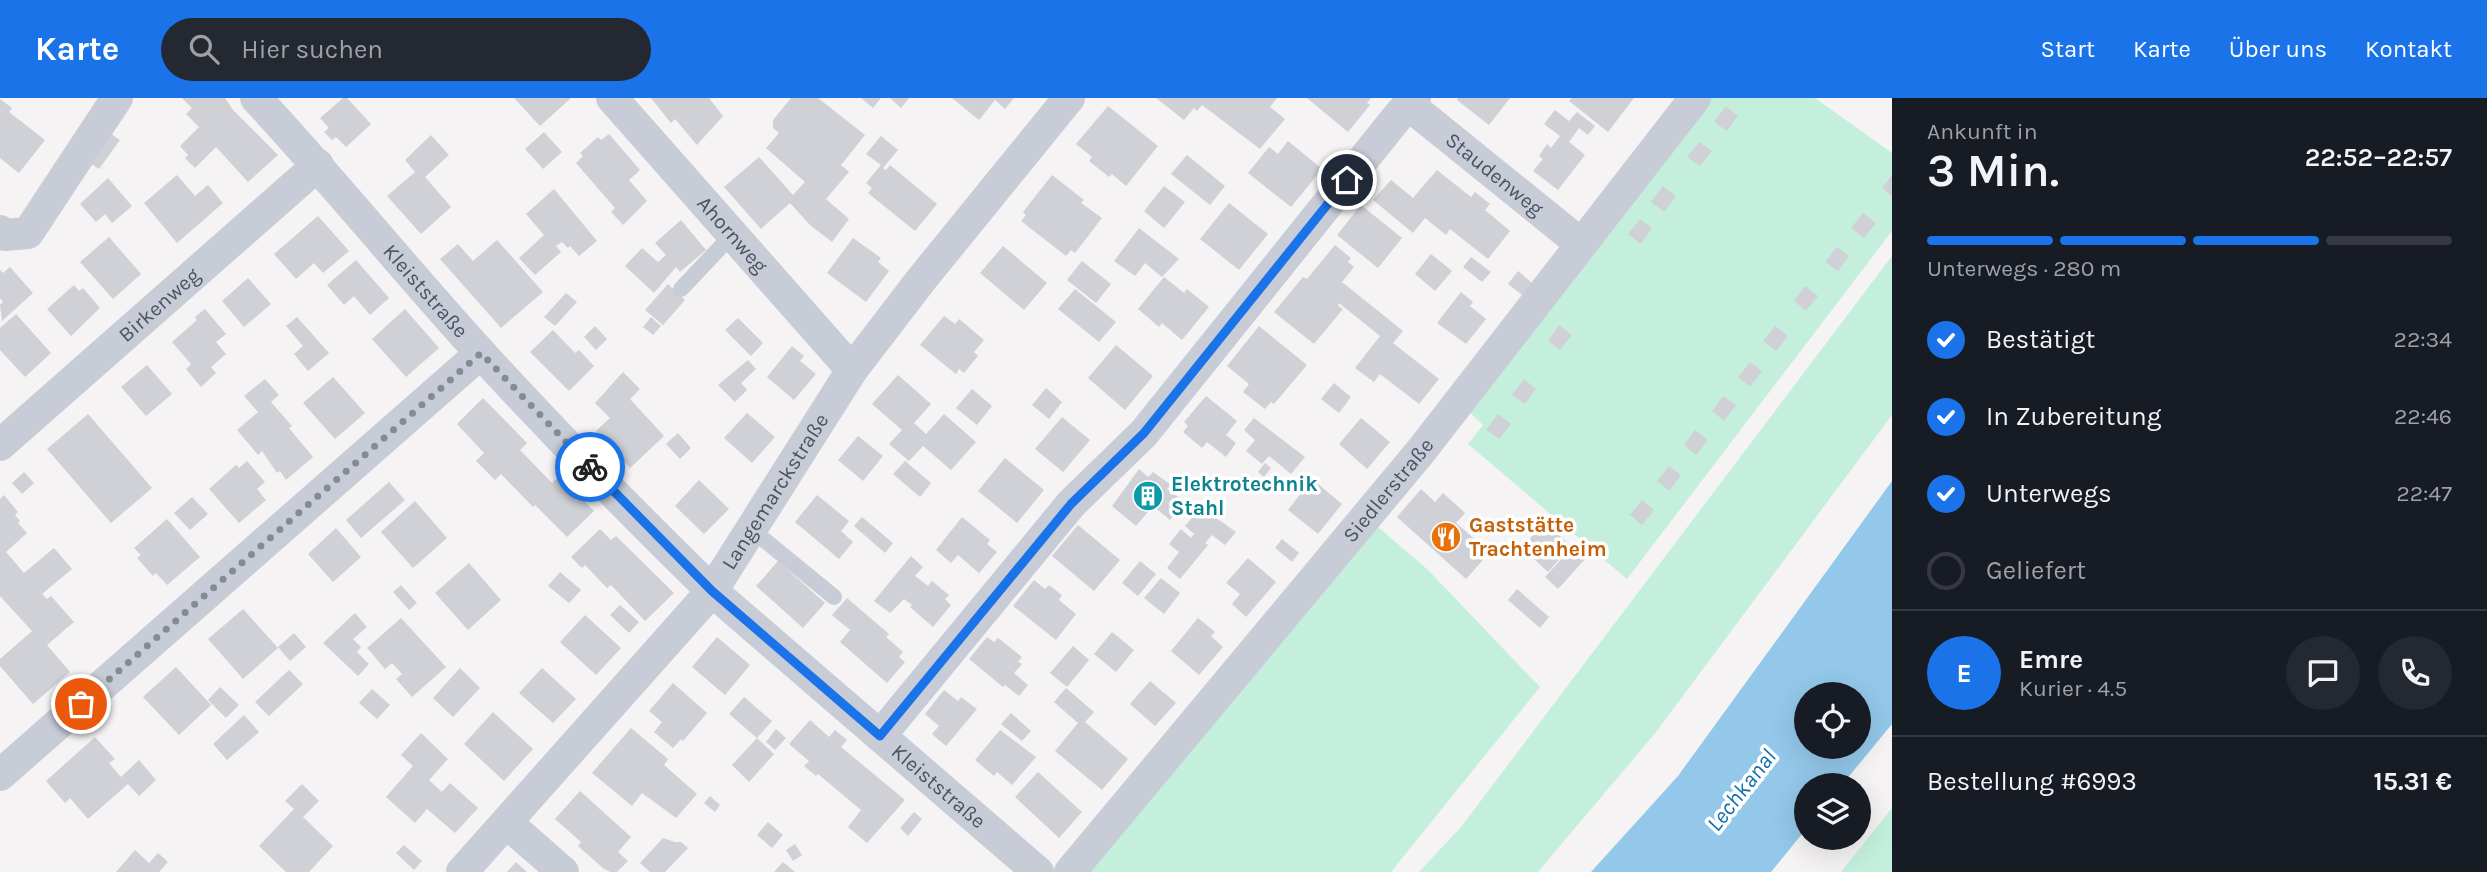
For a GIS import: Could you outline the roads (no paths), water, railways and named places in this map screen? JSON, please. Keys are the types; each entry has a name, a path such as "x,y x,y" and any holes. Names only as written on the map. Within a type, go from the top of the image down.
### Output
{"street":[{"path":"0,231 5,235 28,233 117,98"},
{"name":"Kleiststraße","path":"256,98 318,165 481,353 712,591 1038,872"},
{"name":"Ahornweg","path":"612,98 852,370"},
{"name":"Langemarckstraße","path":"462,872 712,591 852,370 921,280 1069,98"},
{"name":"Siedlerstraße","path":"1070,872 1421,451 1695,98"},
{"name":"Staudenweg","path":"880,736 1071,504 1144,433 1412,101 1581,244"},
{"name":"Birkenweg","path":"0,445 318,165"},
{"path":"0,775 481,353"},
{"path":"507,823 563,872"}],"lane":[{"path":"681,289 733,234"},
{"path":"751,529 834,597"}],"water":[{"name":"Lechkanal","path":"1892,481 1892,724 1871,750 1871,682 1794,682 1794,759 1863,759 1852,773 1794,773 1794,844 1771,872 1591,872 1678,776"}],"place":[{"name":"Elektrotechnik Stahl","path":"1148,496"},
{"name":"Gaststätte Trachtenheim","path":"1446,537"}]}
